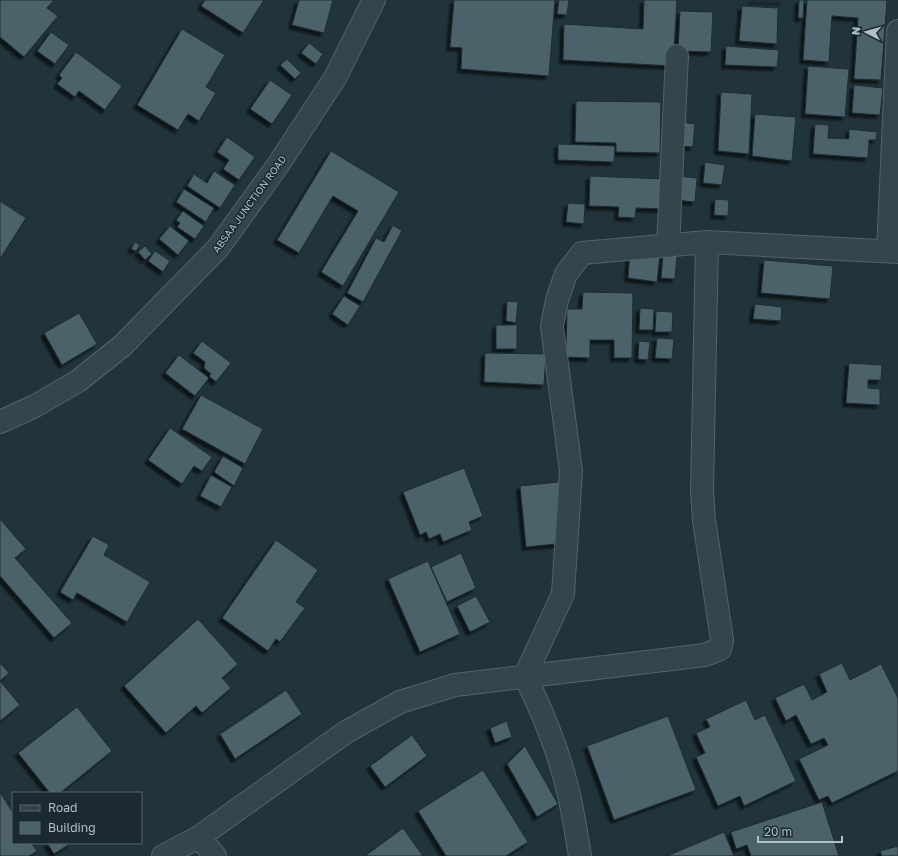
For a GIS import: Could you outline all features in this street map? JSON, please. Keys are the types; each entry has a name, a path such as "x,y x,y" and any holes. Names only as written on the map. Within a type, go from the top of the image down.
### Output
{"street":[{"name":"ABSAA JUNCTION ROAD","path":"0,422 35,406 78,381 122,346 218,248 278,165 335,78 374,0"},
{"path":"525,676 563,594 570,471 557,356 552,326 559,294 566,274 582,253 707,242 893,252 898,31"},
{"path":"668,246 677,56"},
{"path":"163,856 199,837 346,732 400,702 455,685 705,655 720,649 722,640 705,527 702,491 707,242"},
{"path":"525,676 537,700 559,756 568,788 580,856"},
{"path":"199,837 215,856"}],"building":[{"path":"0,0 54,0 47,8 58,16 24,57 0,37"},
{"path":"205,0 264,0 243,33 201,6"},
{"path":"299,0 333,0 324,33 292,25"},
{"path":"454,0 555,0 549,76 461,69 462,48 450,47"},
{"path":"559,0 569,0 567,15 557,14"},
{"path":"644,0 677,0 673,66 563,60 564,24 643,29"},
{"path":"751,0 783,0 783,1"},
{"path":"799,0 804,0 803,18 798,18"},
{"path":"807,0 887,0 881,80 854,79 858,18 832,16 829,62 803,60"},
{"path":"742,6 778,8 777,44 739,41"},
{"path":"680,11 713,12 711,52 678,51"},
{"path":"182,29 225,55 206,87 216,93 199,121 188,114 178,130 137,105"},
{"path":"51,32 69,45 55,64 37,51"},
{"path":"309,43 323,54 316,64 301,53"},
{"path":"726,46 779,50 777,67 725,65"},
{"path":"76,52 122,86 105,110 79,91 75,97 57,84 62,78 59,75"},
{"path":"287,59 301,73 295,79 280,65"},
{"path":"808,66 849,69 845,117 805,114"},
{"path":"270,80 292,95 272,124 250,109"},
{"path":"854,85 883,88 880,115 852,113"},
{"path":"721,92 752,94 749,154 718,151"},
{"path":"576,101 661,102 660,153 616,152 616,143 575,142"},
{"path":"755,114 796,117 792,161 752,156"},
{"path":"681,122 695,124 693,147 679,146"},
{"path":"815,124 829,125 828,138 849,139 849,129 877,132 876,140 869,140 868,158 813,154"},
{"path":"227,137 255,157 239,180 223,169 229,160 217,152"},
{"path":"558,144 615,146 614,162 558,160"},
{"path":"331,151 399,192 343,286 321,272 358,211 333,196 299,253 277,240"},
{"path":"705,162 725,165 722,185 703,183"},
{"path":"214,171 235,185 220,208 187,186 194,174 207,183"},
{"path":"590,176 666,179 665,209 636,208 635,218 618,217 619,207 589,206"},
{"path":"677,176 697,178 695,202 675,200"},
{"path":"184,189 214,208 206,222 176,202"},
{"path":"715,199 729,200 728,216 714,215"},
{"path":"0,201 26,218 0,259"},
{"path":"568,203 585,204 584,224 566,222"},
{"path":"183,211 204,226 195,239 177,227 180,223 176,220"},
{"path":"393,225 402,231 363,302 347,293 376,238 384,242"},
{"path":"170,226 189,241 178,255 159,239"},
{"path":"135,242 140,245 136,251 131,249"},
{"path":"145,246 152,254 145,260 138,252"},
{"path":"630,250 660,254 657,282 628,278"},
{"path":"155,251 170,261 163,272 148,261"},
{"path":"663,255 677,256 675,279 661,278"},
{"path":"764,260 833,266 830,299 761,293"},
{"path":"583,292 633,293 632,358 614,358 614,340 590,340 590,358 566,357 567,309 582,309"},
{"path":"344,296 360,306 348,325 332,314"},
{"path":"507,301 518,302 516,323 506,321"},
{"path":"755,304 782,307 781,321 753,319"},
{"path":"640,308 654,309 653,330 639,330"},
{"path":"656,311 673,312 672,332 655,332"},
{"path":"79,313 97,344 62,365 44,333"},
{"path":"496,325 517,325 517,349 496,349"},
{"path":"657,338 674,339 672,359 655,358"},
{"path":"202,341 231,363 216,382 209,376 211,374 204,368 205,362 193,353"},
{"path":"639,341 650,342 648,360 638,359"},
{"path":"485,353 546,354 544,385 484,382"},
{"path":"179,355 209,378 195,396 165,373"},
{"path":"849,363 882,365 881,380 868,380 868,388 880,389 880,405 846,403"},
{"path":"201,395 263,429 245,464 182,429"},
{"path":"170,428 212,457 202,471 194,466 182,484 148,460"},
{"path":"223,456 243,468 234,486 214,472"},
{"path":"464,468 483,516 469,522 472,530 443,542 440,534 429,539 426,532 420,535 403,492"},
{"path":"211,475 232,487 221,507 200,496"},
{"path":"559,482 565,543 526,547 520,486"},
{"path":"0,519 26,549 15,558 72,623 54,638 0,576"},
{"path":"93,536 109,545 104,555 150,582 127,622 77,593 73,600 60,592"},
{"path":"276,540 318,570 296,602 305,608 280,642 276,639 268,651 222,618"},
{"path":"461,553 476,588 447,602 431,567"},
{"path":"428,561 460,634 420,652 388,579"},
{"path":"476,596 490,622 470,632 457,606"},
{"path":"198,619 238,664 222,678 231,688 202,713 196,706 166,733 124,686"},
{"path":"0,663 9,673 0,681"},
{"path":"842,663 850,680 881,664 898,698 898,771 832,803 828,796 819,800 799,759 828,745 824,738 811,744 796,715 786,721 775,698 804,684 812,700 827,692 819,674"},
{"path":"0,681 20,705 0,721"},
{"path":"286,690 302,714 235,759 220,734"},
{"path":"746,700 755,720 765,715 796,781 744,806 740,796 718,806 696,757 705,753 696,733 710,727 706,719"},
{"path":"77,707 112,751 61,792 49,792 18,753"},
{"path":"668,716 696,790 614,820 587,746"},
{"path":"507,721 512,737 495,743 490,728"},
{"path":"412,735 427,756 385,787 370,766"},
{"path":"525,746 558,804 537,817 507,764"},
{"path":"483,770 528,842 506,856 446,856 418,811"},
{"path":"0,792 12,811 12,844 32,844 37,851 29,856 0,856"},
{"path":"822,802 839,856 751,856 747,845 736,849 731,832"},
{"path":"403,828 423,856 365,856"},
{"path":"724,832 734,856 667,856"},
{"path":"48,844 69,844 54,854"},
{"path":"898,846 898,856 882,856 880,851"}]}
